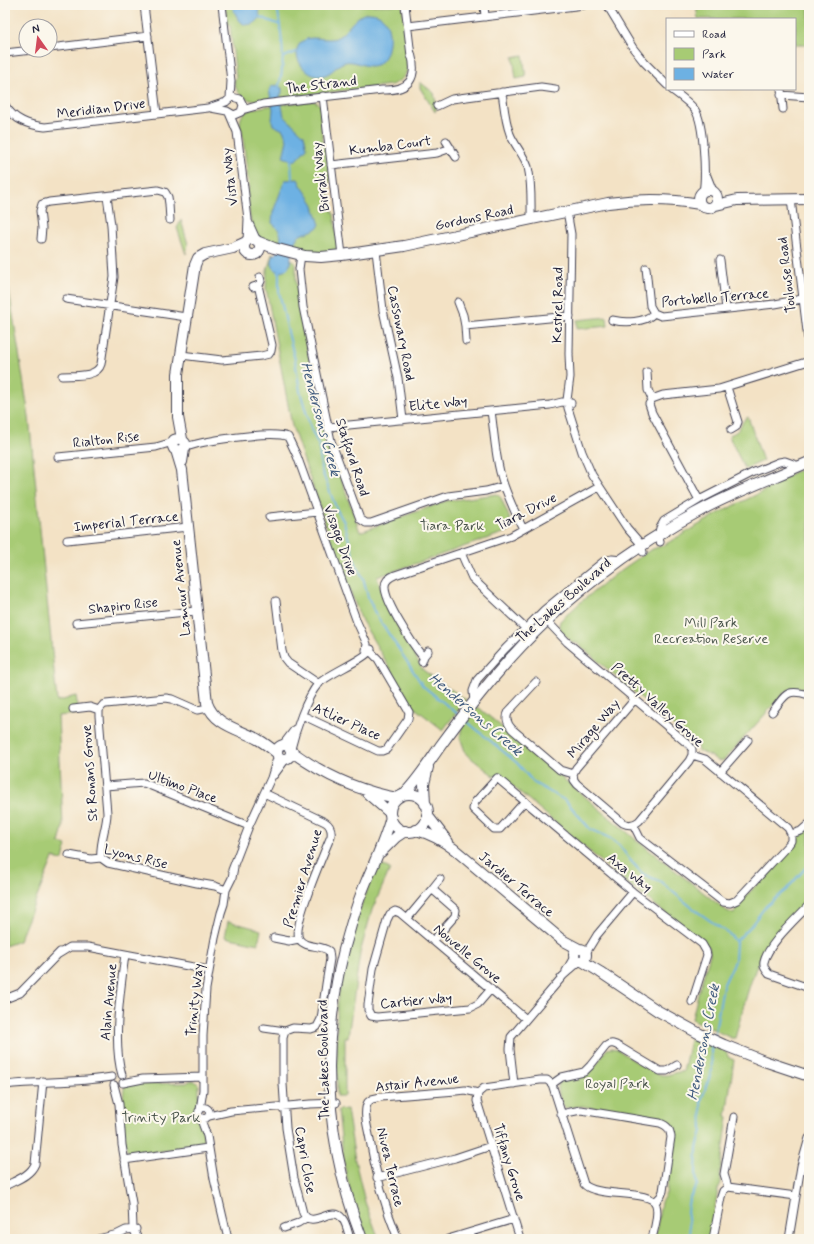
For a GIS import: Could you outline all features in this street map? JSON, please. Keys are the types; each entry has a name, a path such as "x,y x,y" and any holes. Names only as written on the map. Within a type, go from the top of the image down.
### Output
{"street":[{"path":"144,5 157,114"},
{"path":"222,5 231,81 228,100 225,107 228,112 234,115 241,112 243,105 231,81"},
{"name":"The Strand","path":"241,112 267,103 382,90 398,85 407,77 410,70 411,52 405,5"},
{"path":"484,5 485,17"},
{"path":"408,26 584,5"},
{"path":"607,5 633,48 644,62 666,84"},
{"path":"58,47 148,36"},
{"path":"5,53 18,52"},
{"path":"437,106 445,98 541,87 555,89"},
{"path":"672,90 694,115 702,144 706,195 717,200 716,205"},
{"path":"502,92 512,139 528,169 534,218"},
{"path":"783,109 781,92 809,97"},
{"name":"Birrali Way","path":"323,96 342,255"},
{"path":"228,100 232,97 240,99"},
{"name":"The Strand","path":"240,99 267,103"},
{"name":"Meridian Drive","path":"5,105 13,116 22,121 32,125 45,127 208,108 228,100"},
{"name":"Meridian Drive","path":"208,108 228,112"},
{"name":"Vista Way","path":"228,112 237,132 248,219 253,244"},
{"name":"Vista Way","path":"237,132 241,112"},
{"name":"Kumba Court","path":"446,141 456,157"},
{"name":"Kumba Court","path":"331,165 437,153 451,148"},
{"path":"41,239 42,228 40,211 42,204 49,202 162,190 168,197 170,220"},
{"name":"Gordons Road","path":"706,195 704,208 709,209 716,205 737,200"},
{"name":"Gordons Road","path":"253,244 300,255 322,257 404,246 616,202 680,200 706,195 737,200 809,199"},
{"path":"62,376 93,373 100,367 114,277 107,196"},
{"name":"Toulouse Road","path":"791,199 805,297 809,348"},
{"name":"Kestrel Road","path":"570,211 569,404 587,464 599,487 641,549"},
{"name":"Lamour Avenue","path":"208,705 196,611 179,445 177,386 193,270 196,261 205,254 253,244 254,255 221,251"},
{"name":"Cassowary Road","path":"376,250 382,310 399,384 402,420"},
{"name":"Stafford Road","path":"300,255 300,277 304,316 333,447 358,516 362,521 366,523 374,522 448,496 486,492 504,486"},
{"path":"720,260 726,309"},
{"path":"646,268 650,306 654,313"},
{"path":"181,354 222,360 269,354 272,345 256,286 261,281 260,277"},
{"name":"Portobello Terrace","path":"612,320 624,322 644,320 654,313 661,316 775,304 805,297"},
{"path":"66,299 186,317"},
{"path":"458,302 463,315 466,341"},
{"path":"465,326 570,316"},
{"path":"699,500 652,413 649,404 652,399 662,395 714,390 727,387 809,361"},
{"path":"647,372 648,390 652,399"},
{"path":"727,387 738,422 736,427 731,430"},
{"name":"Elite Way","path":"329,427 569,404"},
{"path":"491,411 498,462 504,486 523,529"},
{"name":"Rialton Rise","path":"58,457 270,435 289,435"},
{"name":"Visage Drive","path":"289,435 357,622 367,644 368,651 378,659 409,712 408,719 389,746 382,751"},
{"path":"659,539 660,528 664,521 699,500 779,462 789,462 799,466"},
{"name":"The Lakes Boulevard","path":"400,797 414,784 462,717 488,685 579,593 622,560 727,498 809,463"},
{"name":"Tiara Drive","path":"428,651 423,660 392,607 385,589 386,582 390,578 506,537 599,487"},
{"path":"269,517 317,512"},
{"name":"Imperial Terrace","path":"67,540 188,527"},
{"name":"The Lakes Boulevard","path":"549,623 593,590 641,549"},
{"path":"461,553 472,578 526,629"},
{"name":"The Lakes Boulevard","path":"474,702 473,691 477,680 555,601 607,560 622,560"},
{"path":"276,601 284,658 288,663 319,684"},
{"name":"Shapiro Rise","path":"76,623 196,611"},
{"name":"Pretty Valley Grove","path":"549,623 567,642 688,744 692,750 692,756 705,759 788,828 791,834"},
{"path":"284,752 312,693 319,684 368,651"},
{"path":"536,682 509,711 506,716 507,723 560,770 573,774 574,780 577,784 623,823 628,825 639,821 690,761 692,756"},
{"path":"772,712 791,692 809,695"},
{"path":"73,709 91,707 100,710 103,705 110,703 160,698 172,699 197,710 208,705 215,717 220,721 363,790 400,797 413,795 422,800 425,804 427,815 424,824 416,830 405,831 396,826 390,815 363,790"},
{"name":"Mirage Way","path":"573,774 576,768 635,699"},
{"name":"St Ronans Grove","path":"100,710 99,716 107,818 101,858"},
{"name":"Atlier Place","path":"302,715 376,750 382,751"},
{"path":"720,772 748,740"},
{"name":"Trinity Way","path":"228,1239 208,1148 202,1077 204,1013 209,970 220,913 224,904 223,889 232,878 234,867 249,826 284,752"},
{"name":"The Lakes Boulevard","path":"425,804 424,784 429,764"},
{"name":"Axa Way","path":"525,801 500,829 494,829 474,811 473,807 475,802 498,778 633,892 702,944 707,955 692,1002"},
{"name":"Ultimo Place","path":"105,786 144,784 249,826"},
{"name":"Premier Avenue","path":"264,793 329,824 332,830 302,915 298,930 299,939"},
{"path":"390,815 391,807 400,797"},
{"name":"The Lakes Boulevard","path":"362,1239 346,1188 333,1101 338,979 351,925 365,884 388,829 390,815"},
{"name":"Jardier Terrace","path":"427,815 454,849"},
{"path":"633,824 640,838 723,902 730,904 738,900 789,844 791,841 791,834 801,831 809,824"},
{"name":"Jardier Terrace","path":"416,830 439,839 454,849 600,972 658,1011 724,1045 764,1061 808,1075"},
{"name":"The Lakes Boulevard","path":"375,860 386,846 405,831"},
{"name":"Lyons Rise","path":"69,855 90,859 101,858 108,863 197,883 213,889 223,889"},
{"path":"407,919 440,879"},
{"path":"432,889 453,906 456,912 455,916 433,941"},
{"path":"514,1084 510,1040 513,1035 633,892"},
{"path":"809,905 771,946 764,963 765,969 769,974 809,988"},
{"name":"Nouvelle Grove","path":"391,914 395,911 398,912 526,1019"},
{"name":"Cartier Way","path":"391,914 387,920 373,969 368,1005 368,1012 371,1016 377,1017 470,1008 478,1004 491,989"},
{"path":"264,1028 285,1031 293,1028 315,1028 319,1024 330,959 329,951 326,949 304,944 299,939 289,940 274,938"},
{"path":"5,999 20,993 58,955 70,948 88,947 209,970"},
{"name":"Alain Avenue","path":"126,954 117,1053 113,1080 119,1104 124,1160 132,1203 135,1230 138,1239"},
{"name":"Capri Close","path":"285,1031 283,1038 284,1106 294,1178 303,1213 306,1218"},
{"path":"655,1202 650,1199 594,1190 586,1186 582,1180 552,1084 562,1077 584,1072 609,1044 614,1044 620,1047 660,1072 667,1071 677,1065"},
{"name":"Alain Avenue","path":"117,1053 122,1080 119,1104"},
{"path":"113,1080 118,1074 122,1080"},
{"path":"113,1080 117,1086 122,1080 202,1077"},
{"path":"5,1085 43,1081 113,1080"},
{"name":"Astair Avenue","path":"370,1100 381,1097 456,1090 465,1090 478,1093 484,1088 541,1080 547,1080 552,1084"},
{"path":"5,1186 26,1175 35,1164 43,1081"},
{"name":"Tiffany Grove","path":"478,1093 477,1100 520,1239"},
{"name":"Nivea Terrace","path":"370,1100 366,1105 366,1112 371,1149 377,1178 398,1239"},
{"path":"206,1113 333,1101"},
{"path":"561,1114 581,1110 660,1123 668,1127 671,1137 663,1191 661,1196 655,1202"},
{"path":"728,1187 724,1174 734,1117"},
{"path":"789,1239 801,1166 809,1138"},
{"path":"377,1178 491,1146"},
{"path":"124,1160 208,1148"},
{"path":"801,1166 809,1167"},
{"path":"714,1239 721,1197 723,1190 728,1187 796,1196"},
{"path":"652,1239 656,1212 655,1202"},
{"path":"284,1228 298,1223 306,1218 316,1219 333,1214 339,1216 344,1221 350,1239"},
{"path":"448,1239 514,1219"},
{"path":"98,1239 135,1230"},
{"name":"Alain Avenue","path":"135,1230 142,1239"}],"green space":[{"path":"225,5 402,5 408,49 407,71 400,80 391,85 256,101 247,99 238,92 234,81 236,78 230,26 227,23"},
{"path":"696,5 809,5 809,45 796,45 796,18 698,18"},
{"path":"523,55 526,77 516,79 513,57"},
{"path":"420,82 434,93 437,107 435,112 420,88"},
{"path":"313,101 321,106 322,110 320,115 323,143 326,145 330,182 328,184 338,246 335,251 324,253 298,251 292,246 284,243 274,245 264,241 257,235 249,214 247,190 249,188 242,130 240,128 241,117 246,112 251,110 268,106"},
{"path":"181,220 188,244 186,254 177,228"},
{"name":"Tiara Park","path":"272,254 293,260 296,264 296,281 300,316 327,439 360,532 446,501 497,494 501,498 513,526 509,531 377,577 389,611 423,670 466,700 443,730 412,706 362,621 339,563 292,426 266,288 267,271"},
{"path":"5,264 29,417 57,701 76,696 79,714 58,716 63,827 59,843 66,845 63,860 53,858 19,941 5,946"},
{"path":"607,317 608,326 577,329 577,320"},
{"path":"748,417 763,461 745,469 729,435 736,432"},
{"name":"Mill Park Recreation Reserve","path":"809,468 809,689 798,688 786,691 724,760 718,761 711,756 698,751 697,746 577,643 573,643 560,630 560,621 617,573 650,550 664,545 721,512 770,488 794,472"},
{"path":"478,707 640,843 727,911 734,914 737,906 795,843 798,837 809,828 809,900 778,932 763,952 753,975 735,1038 731,1038 692,1019 710,955 709,947 622,879 502,777 494,776 466,754 460,737 462,726"},
{"path":"377,863 390,869 372,910 360,953 348,1037 345,1037 345,1096 337,1096 337,1002 350,936"},
{"path":"228,921 261,930 258,944 225,937"},
{"name":"Royal Park","path":"697,1038 726,1052 729,1058 734,1060 726,1116 728,1117 720,1173 721,1183 718,1189 710,1239 655,1239 661,1202 666,1194 675,1132 673,1126 667,1121 582,1106 566,1108 559,1096 559,1083 566,1079 582,1076 590,1072 607,1049 611,1048 617,1049 657,1074 665,1075 683,1072 690,1040"},
{"name":"Trinity Park","path":"189,1081 195,1081 199,1085 199,1103 196,1112 204,1136 201,1144 197,1146 130,1155 125,1142 123,1121 123,1099 125,1085 140,1082 145,1084 187,1083"},
{"path":"347,1109 355,1160 365,1202 379,1239 366,1239 353,1204 344,1164 338,1110"}],"water":[{"path":"232,5 257,5 260,17 257,22 245,25 240,21"},
{"path":"366,13 381,16 388,27 389,46 382,61 377,65 371,66 344,62 322,76 314,75 305,70 298,60 297,55 299,45 303,41 311,38 336,38 340,36 357,18"},
{"path":"276,85 282,88 282,93 280,96 284,116 304,135 307,148 295,161 283,157 287,140 283,130 273,125 272,121 273,109 269,90 272,86"},
{"path":"298,179 313,203 320,225 313,231 298,236 292,248 289,267 279,272 274,269 272,263 273,255 275,255 281,238 279,231 272,223 273,212 285,180"}],"waterway":[{"name":"Hendersons Creek","path":"277,5 283,58 281,78 278,89"},
{"path":"260,17 280,25"},
{"path":"284,57 296,52"},
{"name":"Hendersons Creek","path":"291,159 292,180"},
{"name":"Hendersons Creek","path":"279,269 279,291 295,360 300,391 311,429 319,446 321,469 337,510 344,522 354,559 364,581 368,597 375,613 423,686 459,715"},
{"name":"Hendersons Creek","path":"464,719 517,763 534,783 566,801 590,829 608,837 619,845 643,874 661,882 695,910 729,934 736,942 735,961 723,986 714,1038"},
{"path":"736,941 749,928 766,906 786,890 809,864"},
{"name":"Hendersons Creek","path":"688,1239 690,1233 687,1211 689,1199 697,1185 697,1148 702,1131 701,1101 712,1070 712,1044"}]}
